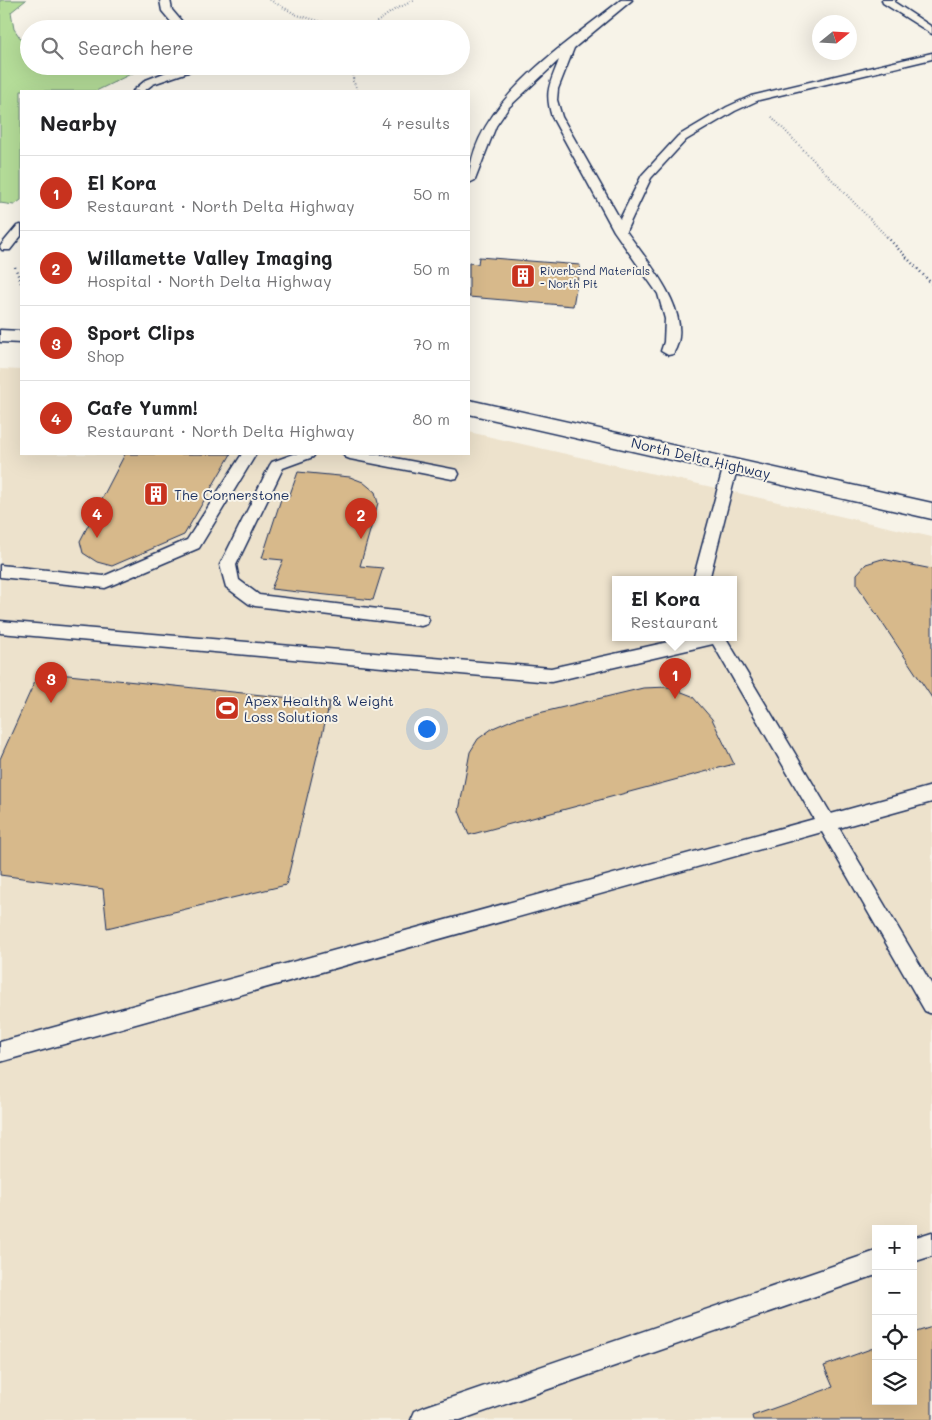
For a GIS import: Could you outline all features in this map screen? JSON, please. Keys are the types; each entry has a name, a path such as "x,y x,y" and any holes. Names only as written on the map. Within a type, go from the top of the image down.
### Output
{"street":[{"path":"0,336 20,336"},
{"name":"North Delta Highway","path":"470,407 932,511"}],"lane":[{"path":"166,0 167,11 175,20"},
{"path":"470,178 491,126 506,105 548,64 628,0"},
{"path":"887,0 932,31"},
{"path":"570,46 553,89 552,100 556,117 620,230 664,294 672,319 671,342 668,351"},
{"path":"620,230 646,177 682,138 730,109 754,98 932,56"},
{"path":"139,90 144,84 167,75"},
{"path":"6,247 20,230"},
{"path":"0,571 105,582 193,544 247,455"},
{"path":"305,455 277,465 228,565 232,583 255,600 420,620"},
{"path":"355,455 452,474"},
{"path":"702,576 731,465"},
{"path":"0,627 551,675 699,641"},
{"path":"720,641 932,1004"},
{"path":"0,1052 932,794"},
{"path":"917,1249 932,1244"},
{"path":"424,1420 872,1264"}],"path":[{"path":"270,0 297,16 313,20"},
{"path":"380,20 394,10 416,0"},
{"path":"353,75 353,81 358,90"},
{"path":"754,98 932,284"}],"shaded area":[{"path":"0,369 20,370 20,455 470,455 470,432 932,537 932,1420 0,1420"}],"green space":[{"path":"0,0 26,0 11,12 14,29 20,38 20,75 129,75 98,90 20,90 20,201 14,205 0,203"}],"building":[{"name":"Riverbend Materials - North Pit","path":"479,257 580,265 573,306 470,297 470,263 478,264"},
{"name":"The Cornerstone","path":"124,455 230,455 184,535 112,566 97,562 83,553 80,541"},
{"path":"298,472 350,477 363,482 375,492 378,503 360,566 383,568 373,600 271,589 283,560 262,558 282,496 289,497"},
{"path":"882,559 932,569 932,698 857,585 857,574 866,564"},
{"path":"39,672 330,702 286,885 107,928 103,889 0,875 0,759"},
{"path":"669,687 692,696 712,719 734,764 469,835 459,811 470,752 478,739 493,728 514,719 643,688"},
{"path":"932,1327 932,1420 753,1420 752,1416 833,1387 824,1366 872,1348 872,1405 917,1405 917,1332"}],"place":[{"name":"Riverbend Materials - North Pit","path":"523,276"},
{"name":"The Cornerstone","path":"156,494"},
{"name":"Cafe Yumm!","path":"97,538"},
{"name":"Willamette Valley Imaging","path":"361,539"},
{"name":"El Kora","path":"675,699"},
{"name":"Sport Clips","path":"51,703"},
{"name":"Apex Health & Weight Loss Solutions","path":"227,708"}]}
